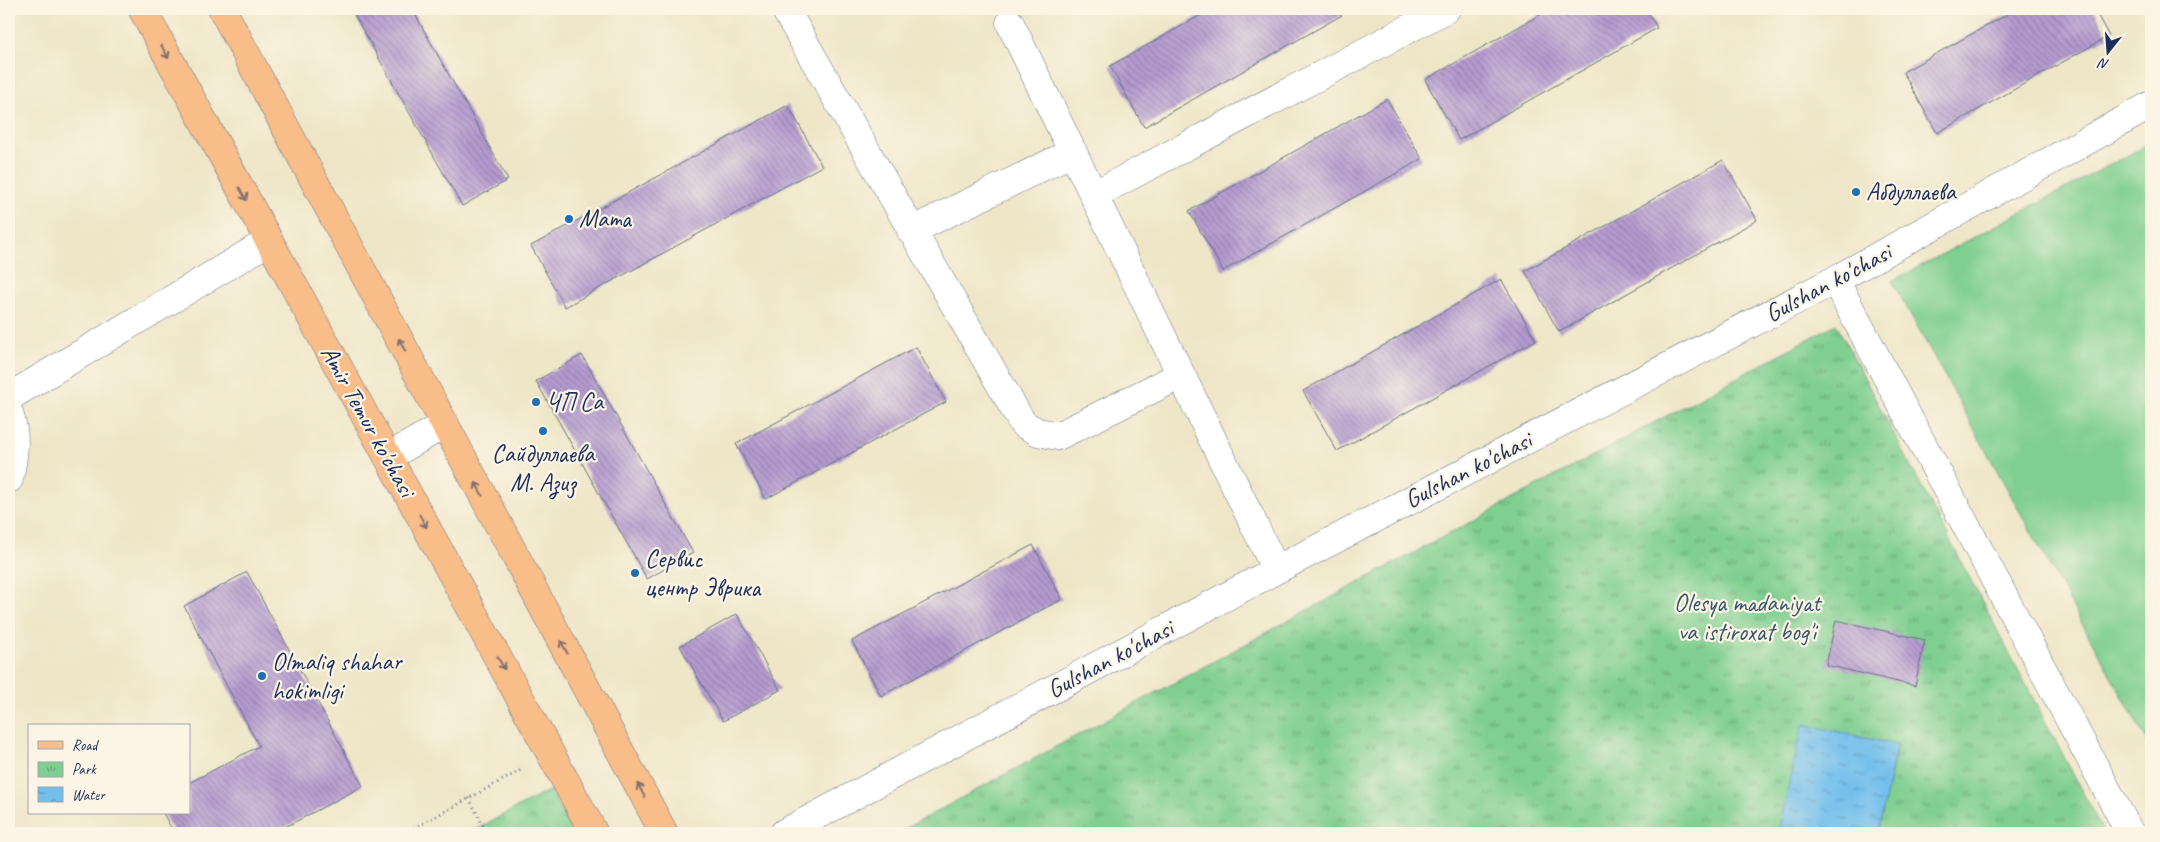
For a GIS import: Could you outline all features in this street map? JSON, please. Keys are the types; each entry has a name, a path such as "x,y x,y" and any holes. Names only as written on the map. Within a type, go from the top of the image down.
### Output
{"main road":[{"name":"Amir Temur ko'chasi","path":"142,9 594,833"},
{"path":"222,9 664,833"}],"street":[{"path":"785,9 1023,424 1038,432 1058,436 1181,375"},
{"path":"1094,195 1446,9"},
{"path":"1010,23 1276,570"},
{"name":"Gulshan ko'chasi","path":"784,833 1276,570 1835,280 2151,105"},
{"path":"911,231 1073,152"},
{"path":"9,397 269,241"},
{"path":"1835,280 2130,833"},
{"path":"9,413 14,426 15,453 9,479"},
{"path":"388,457 445,424"}],"path":[{"path":"405,833 521,770"},
{"path":"469,798 487,833"}],"green space":[{"path":"2151,143 2151,748 1892,281"},
{"name":"Olesya madaniyat va istiroxat bog'i","path":"1836,324 2104,833 897,833"},
{"path":"550,790 573,833 469,833"}],"water":[{"path":"1803,724 1897,745 1878,833 1778,833"}],"building":[{"path":"351,9 412,9 508,180 462,206"},
{"path":"1212,9 1338,9 1342,15 1144,127 1110,66"},
{"path":"1550,9 1646,9 1657,28 1459,140 1425,80"},
{"path":"2017,9 2094,9 2109,36 1937,133 1903,72"},
{"path":"1387,99 1422,159 1223,271 1189,211"},
{"path":"788,105 822,166 565,307 531,246"},
{"path":"1723,160 1757,220 1559,332 1525,271"},
{"path":"1501,279 1536,340 1337,451 1303,391"},
{"path":"916,347 946,402 766,499 736,444"},
{"path":"582,355 693,553 647,579 536,381"},
{"path":"1033,545 1062,599 881,696 852,641"},
{"name":"Olmaliq shahar hokimligi","path":"247,572 363,786 274,833 174,833 164,814 190,814 190,782 259,746 184,606"},
{"path":"737,614 780,690 723,721 680,646"},
{"path":"1836,620 1925,640 1915,686 1826,665"}],"place":[{"name":"Абдуллаева","path":"1856,192"},
{"name":"Мата","path":"569,219"},
{"name":"ЧП Са","path":"536,402"},
{"name":"Сайдуллаева М. Азиз","path":"543,431"},
{"name":"Сервис центр Эврика","path":"635,573"},
{"name":"Olmaliq shahar hokimligi","path":"262,676"}]}
